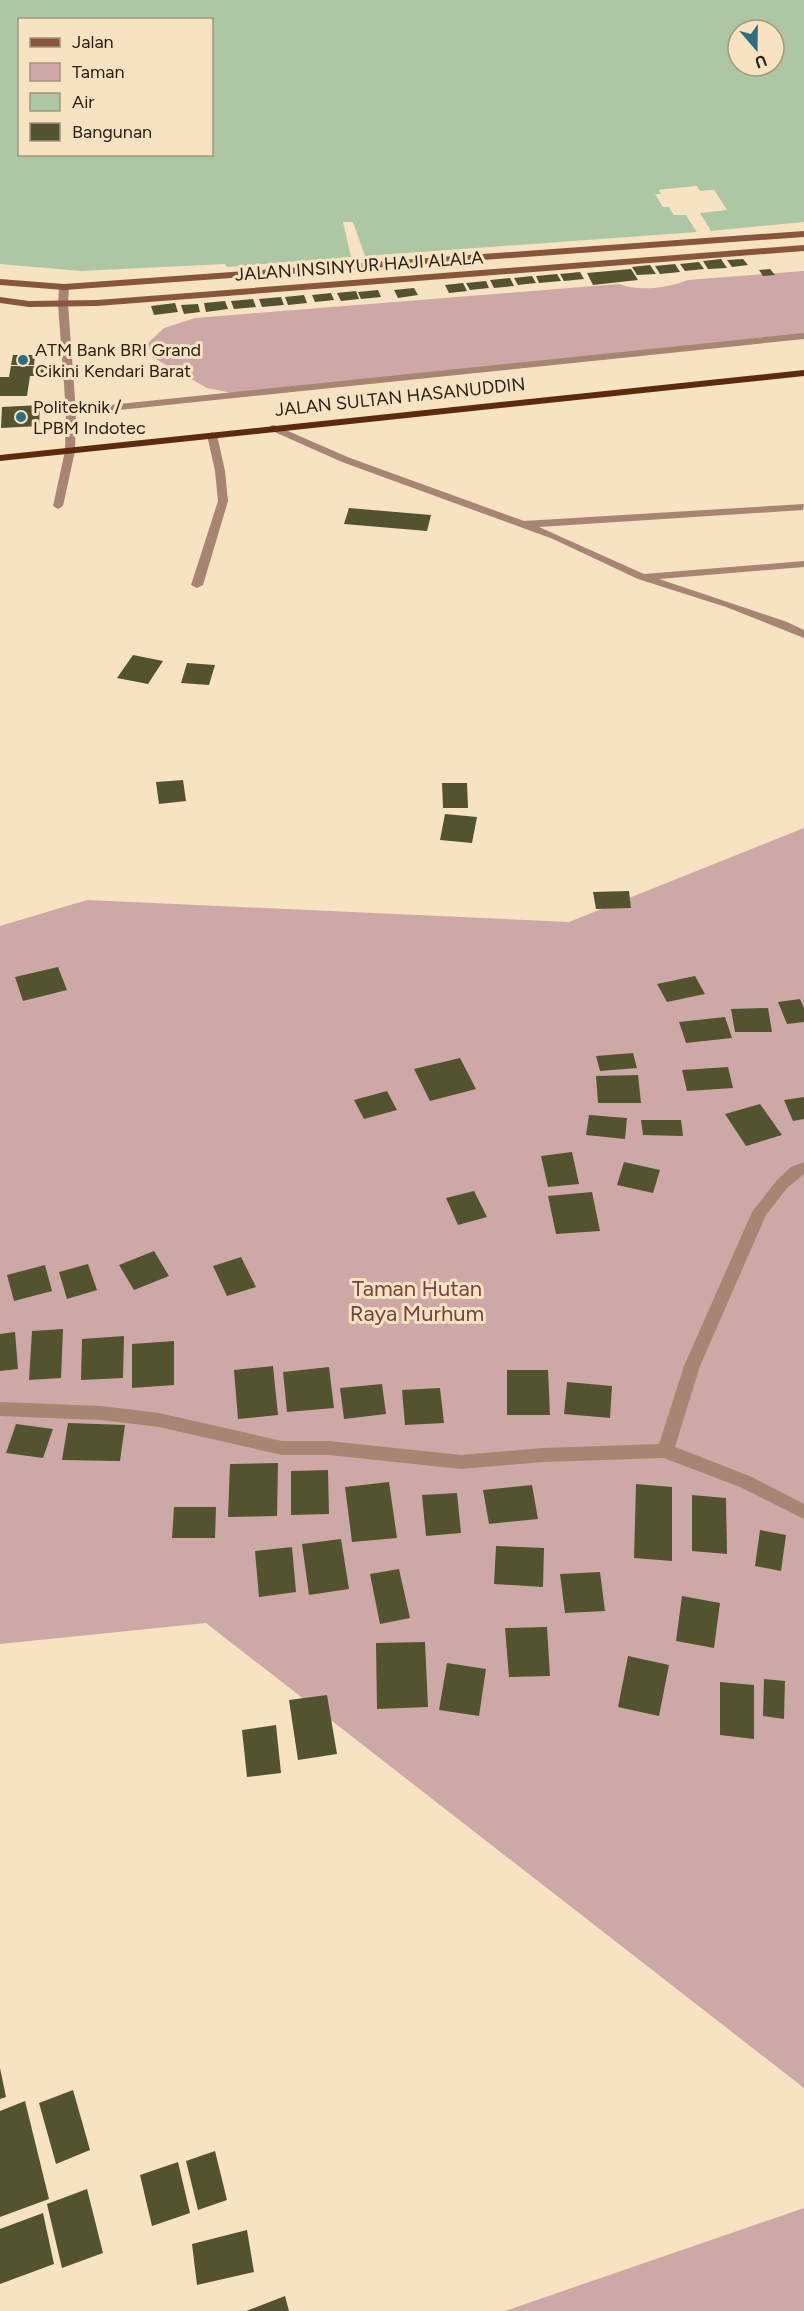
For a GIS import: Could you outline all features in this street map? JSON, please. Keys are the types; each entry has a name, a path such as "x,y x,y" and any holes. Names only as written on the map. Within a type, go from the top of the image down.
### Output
{"highway":[{"name":"JALAN SULTAN HASANUDDIN","path":"0,458 804,373"}],"main road":[{"name":"JALAN INSINYUR HAJI ALALA","path":"0,282 64,287 804,234"},
{"name":"JALAN INSINYUR HAJI ALALA","path":"0,300 63,304 804,248"},
{"path":"560,252 567,267"}],"street":[{"path":"58,506 70,451 71,412 63,304 64,287"},
{"path":"71,412 804,336"},
{"path":"274,428 346,460 518,525 557,537 642,577 741,608 804,634"},
{"path":"197,585 223,501 220,471 212,435"},
{"path":"518,525 803,507"},
{"path":"642,577 804,564"},
{"path":"665,1451 692,1366 760,1212 782,1184 796,1171 804,1168"},
{"path":"0,1409 101,1413 159,1420 282,1448 329,1448 461,1462 543,1455 665,1451 746,1482 804,1512"}],"green space":[{"path":"804,271 804,334 242,395 207,388 152,357 148,343 164,328 195,318 619,284 635,288 654,288 688,280"},
{"name":"Taman Hutan Raya Murhum","path":"804,828 804,2088 206,1623 0,1644 0,926 87,900 569,922"},
{"path":"804,2208 804,2311 505,2311"}],"water":[{"path":"0,0 804,0 804,222 711,231 699,212 726,210 714,190 700,191 696,186 659,190 661,194 656,194 663,207 669,207 674,215 686,215 697,232 365,256 353,222 343,222 351,257 227,267 225,264 81,271 0,264"}],"pier":[{"path":"697,186 700,191 714,190 727,210 700,213 711,231 708,231 696,212 722,208 712,193 699,194 695,189 664,192 664,196 660,197 676,212 688,212 700,232 697,232 686,215 674,215 669,207 663,207 655,194 661,194 659,190"}],"building":[{"path":"721,259 727,268 708,269 703,261"},
{"path":"743,259 748,265 732,267 727,260"},
{"path":"699,262 704,269 685,271 680,264"},
{"path":"675,264 680,272 660,274 655,266"},
{"path":"650,265 656,274 637,275 632,267"},
{"path":"631,269 638,280 593,285 587,273"},
{"path":"770,269 775,275 763,276 759,270"},
{"path":"580,272 584,279 564,281 560,274"},
{"path":"557,274 561,281 539,283 536,276"},
{"path":"532,276 536,283 518,285 514,278"},
{"path":"510,278 514,286 494,288 490,280"},
{"path":"486,281 489,288 470,290 466,283"},
{"path":"463,283 467,291 449,293 445,285"},
{"path":"414,288 418,295 398,298 394,290"},
{"path":"378,290 381,297 361,299 358,292"},
{"path":"356,291 359,299 341,301 337,293"},
{"path":"331,293 334,300 315,302 312,295"},
{"path":"304,295 307,303 288,305 285,297"},
{"path":"281,297 284,305 262,307 259,299"},
{"path":"253,299 256,307 234,309 231,301"},
{"path":"225,301 228,309 206,312 204,303"},
{"path":"175,303 178,312 154,315 151,306"},
{"path":"198,304 200,312 184,314 181,305"},
{"name":"ATM Bank BRI Grand Cikini Kendari Barat","path":"13,355 35,355 34,365 11,365"},
{"path":"11,366 46,366 45,376 30,376 27,396 0,396 0,377 9,377"},
{"name":"Politeknik / LPBM Indotec","path":"40,405 39,426 1,428 2,407"},
{"path":"349,508 431,515 427,531 344,524"},
{"path":"133,655 163,661 148,684 117,678"},
{"path":"187,663 215,665 209,685 181,683"},
{"path":"183,780 186,801 159,804 156,782"},
{"path":"442,783 467,783 468,808 443,808"},
{"path":"445,814 477,817 472,843 440,840"},
{"path":"629,891 631,908 596,909 593,892"},
{"path":"58,967 67,990 23,1001 15,977"},
{"path":"695,976 705,994 667,1002 657,984"},
{"path":"800,999 804,1008 804,1022 787,1024 778,1002"},
{"path":"768,1008 772,1032 735,1032 731,1009"},
{"path":"725,1017 732,1038 686,1043 679,1022"},
{"path":"633,1053 637,1068 600,1071 596,1056"},
{"path":"460,1058 476,1089 430,1101 414,1069"},
{"path":"728,1067 733,1088 687,1091 682,1070"},
{"path":"638,1075 641,1103 598,1103 596,1076"},
{"path":"387,1091 397,1110 364,1119 354,1100"},
{"path":"804,1097 804,1119 793,1121 784,1100"},
{"path":"760,1104 782,1135 746,1146 725,1114"},
{"path":"589,1115 627,1118 625,1139 586,1135"},
{"path":"641,1120 681,1120 683,1136 643,1135"},
{"path":"572,1152 579,1184 548,1187 541,1156"},
{"path":"624,1162 660,1170 653,1193 617,1185"},
{"path":"474,1191 487,1217 458,1225 446,1198"},
{"path":"592,1192 600,1231 556,1234 548,1196"},
{"path":"154,1251 169,1276 134,1290 119,1265"},
{"path":"241,1257 256,1287 227,1296 213,1266"},
{"path":"88,1264 97,1290 67,1299 59,1272"},
{"path":"45,1265 52,1291 14,1301 7,1275"},
{"path":"63,1329 61,1378 29,1380 32,1331"},
{"path":"15,1332 18,1369 0,1371 0,1334"},
{"path":"124,1336 123,1378 81,1380 82,1339"},
{"path":"174,1341 174,1385 132,1388 132,1344"},
{"path":"273,1366 278,1415 238,1419 234,1370"},
{"path":"329,1367 334,1408 287,1412 283,1372"},
{"path":"507,1370 548,1370 550,1415 507,1415"},
{"path":"567,1382 612,1386 610,1418 564,1414"},
{"path":"382,1384 386,1414 344,1419 340,1388"},
{"path":"440,1388 444,1423 405,1425 402,1390"},
{"path":"68,1423 125,1425 120,1461 62,1460"},
{"path":"16,1424 53,1429 43,1458 6,1453"},
{"path":"278,1463 277,1516 228,1517 230,1464"},
{"path":"328,1470 329,1514 291,1515 291,1471"},
{"path":"389,1482 397,1538 352,1542 345,1487"},
{"path":"636,1484 672,1487 672,1561 634,1558"},
{"path":"532,1485 538,1519 489,1524 483,1490"},
{"path":"457,1493 461,1533 426,1536 422,1495"},
{"path":"692,1495 726,1498 727,1554 692,1551"},
{"path":"174,1507 216,1507 215,1538 172,1538"},
{"path":"760,1530 786,1535 781,1571 755,1566"},
{"path":"341,1539 349,1589 309,1595 302,1544"},
{"path":"496,1546 544,1548 543,1587 494,1584"},
{"path":"292,1547 296,1592 259,1597 255,1551"},
{"path":"399,1569 410,1618 380,1624 370,1574"},
{"path":"600,1572 605,1611 565,1613 560,1574"},
{"path":"682,1596 720,1603 714,1648 676,1641"},
{"path":"547,1627 550,1676 509,1677 505,1628"},
{"path":"425,1642 428,1707 377,1709 376,1643"},
{"path":"628,1656 669,1665 659,1716 618,1707"},
{"path":"447,1663 486,1669 479,1716 439,1710"},
{"path":"764,1679 785,1681 784,1719 763,1716"},
{"path":"720,1682 754,1685 754,1739 720,1735"},
{"path":"327,1695 337,1754 298,1760 289,1700"},
{"path":"276,1725 281,1773 247,1777 242,1730"},
{"path":"0,2068 6,2097 0,2099"},
{"path":"73,2090 90,2150 56,2164 39,2103"},
{"path":"25,2101 49,2199 0,2217 0,2111"},
{"path":"215,2151 227,2200 198,2210 186,2161"},
{"path":"178,2162 190,2213 152,2226 140,2175"},
{"path":"87,2189 103,2253 62,2268 47,2204"},
{"path":"43,2213 54,2264 0,2284 0,2229"},
{"path":"247,2230 254,2272 197,2285 192,2244"},
{"path":"285,2296 289,2311 246,2311"}],"place":[{"name":"ATM Bank BRI Grand Cikini Kendari Barat","path":"23,360"},
{"name":"Politeknik / LPBM Indotec","path":"21,417"}]}
